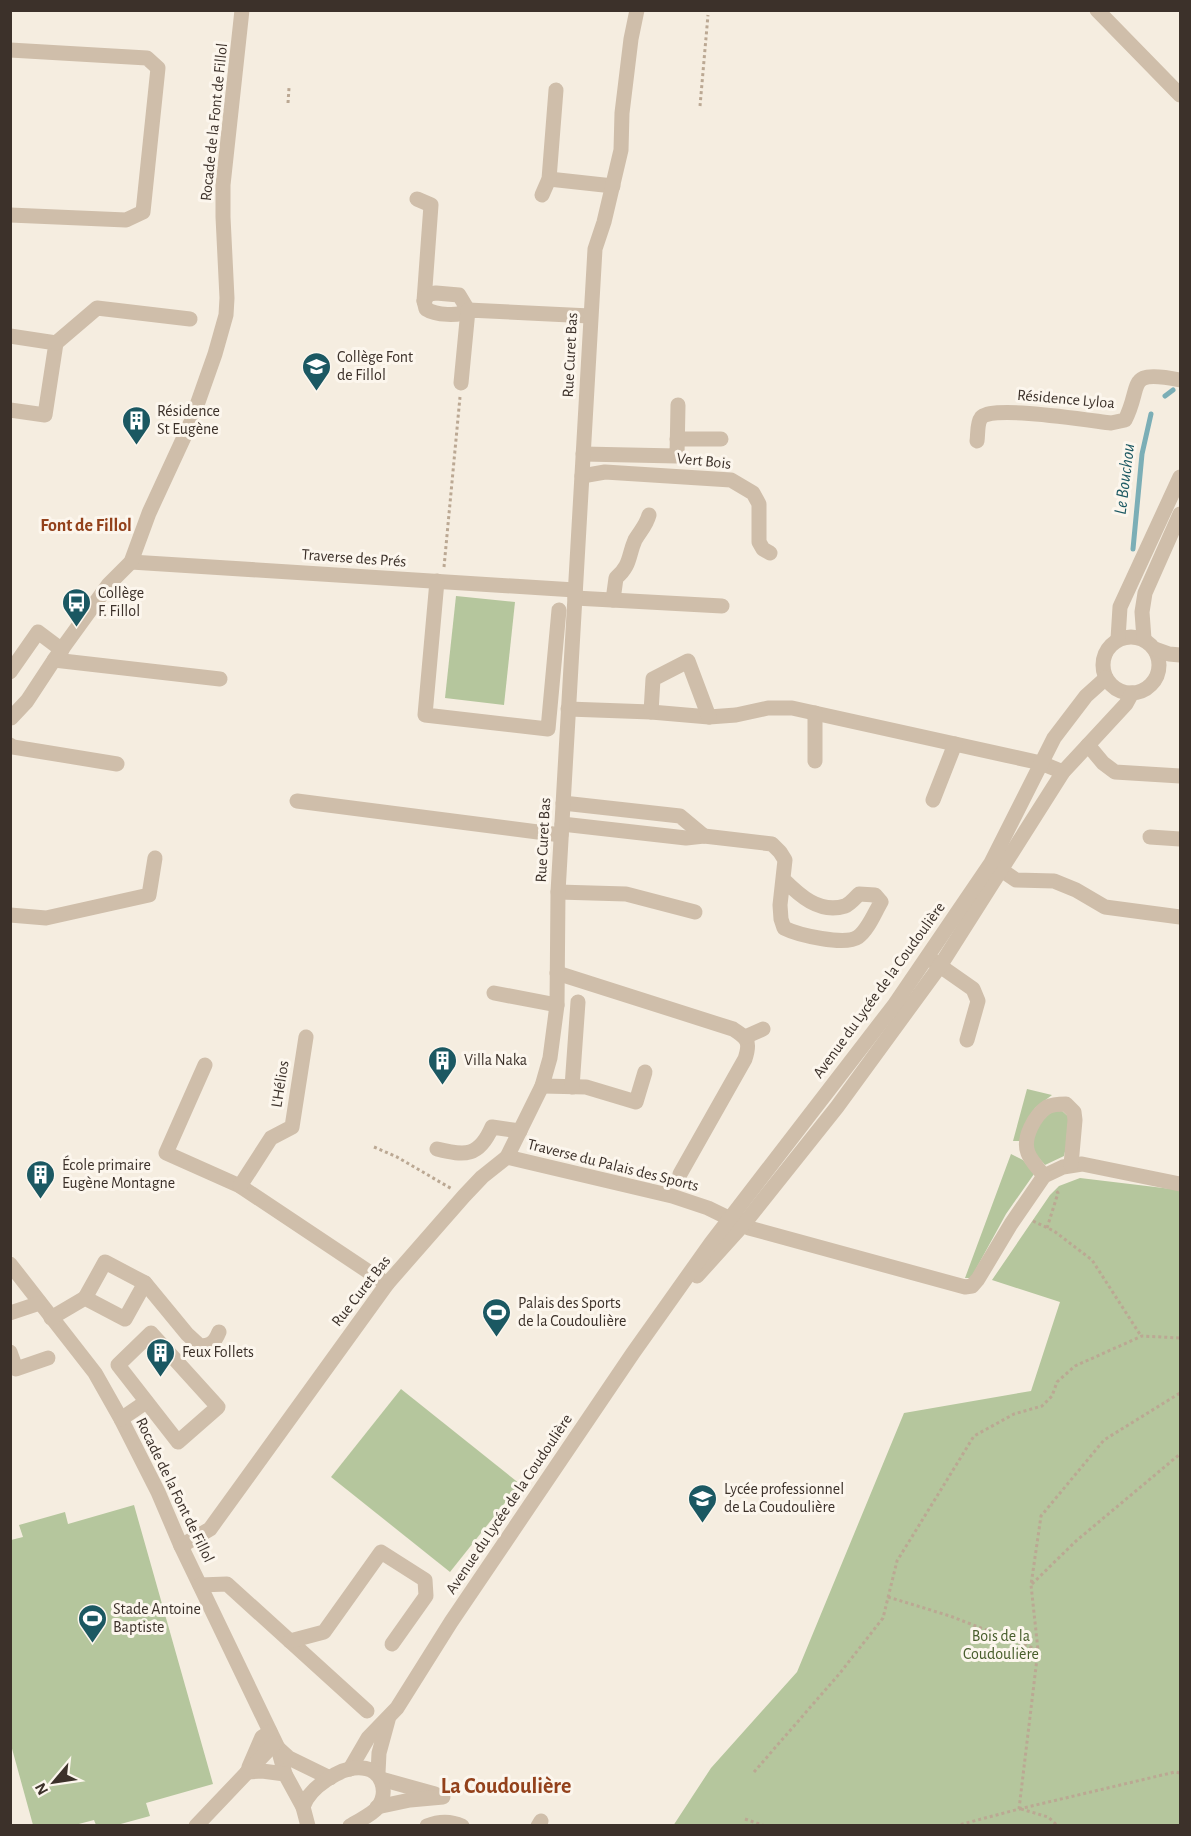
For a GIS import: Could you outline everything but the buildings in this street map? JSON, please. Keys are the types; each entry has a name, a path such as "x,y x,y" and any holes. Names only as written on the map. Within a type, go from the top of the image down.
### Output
{"street":[{"name":"Rocade de la Font de Fillol","path":"11,717 27,701 109,584 131,562 143,529 191,422 216,354 226,315 224,185 242,10"},
{"name":"Rue Curet Bas","path":"182,1546 210,1528 387,1284 464,1196 482,1177 507,1157 542,1086 550,1058 557,1005 558,892 595,249 604,222 621,150 622,113 636,10"},
{"path":"1097,10 1180,95"},
{"path":"10,50 147,58 158,68 143,212 126,220 10,215"},
{"path":"542,195 549,179 555,90"},
{"path":"549,179 613,186"},
{"path":"417,199 431,205 424,301 429,294 459,295 468,310 461,383"},
{"path":"10,410 45,415 56,343 97,308 190,319"},
{"path":"468,310 590,316"},
{"path":"10,336 56,343"},
{"name":"Résidence Lyloa","path":"977,441 980,418 985,415 1013,412 1119,422 1125,420 1137,383 1142,378 1180,380"},
{"path":"583,453 677,456 678,405"},
{"path":"677,439 721,439"},
{"name":"Vert Bois","path":"582,476 605,472 731,480 753,493 759,504 759,542 763,549 770,553"},
{"path":"1118,639 1120,607 1180,477"},
{"path":"1158,674 1160,665 1149,644 1142,612 1145,592 1180,514"},
{"path":"613,600 616,578 624,571 637,536 646,526 649,515"},
{"name":"Traverse des Prés","path":"131,562 440,582 575,594 613,600 722,606"},
{"path":"440,582 425,715 548,729 560,610"},
{"path":"10,672 38,632 58,655 220,679"},
{"path":"1180,655 1169,654 1126,636 1112,644 1104,656 1103,671 1117,690 1132,693 1148,688 1158,674 1180,660"},
{"path":"651,712 653,679 688,661 709,717"},
{"name":"Avenue du Lycée de la Coudoulière","path":"350,1770 368,1738 389,1718 579,1431 663,1312 736,1222 837,1107 940,966 996,867 1041,764 1066,720 1086,696 1106,678"},
{"name":"Avenue du Lycée de la Coudoulière","path":"736,1222 1063,772 1126,704 1132,693"},
{"path":"568,709 709,717 736,715 768,708 792,708 1041,764 1063,772"},
{"path":"815,713 815,761"},
{"path":"10,738 14,726 11,717"},
{"path":"933,800 955,744"},
{"path":"10,745 117,764"},
{"path":"1088,745 1102,763 1115,772 1180,776"},
{"path":"297,801 562,830 686,838 704,836 772,844 785,860 780,905 781,919 784,928 795,933 841,940 856,938 863,932 881,902 875,895 859,894 847,906 830,908 801,898 783,879"},
{"path":"563,803 680,816 704,836"},
{"path":"1150,837 1180,839"},
{"path":"10,915 46,918 149,895 155,858"},
{"path":"996,867 1016,880 1054,881 1076,890 1105,907 1180,917"},
{"path":"558,892 626,894 695,912"},
{"path":"927,957 973,989 978,1001 967,1040"},
{"path":"557,973 733,1029 745,1037 749,1048 745,1059 680,1174"},
{"path":"494,993 557,1005"},
{"path":"572,1087 578,1002"},
{"path":"745,1037 763,1029"},
{"name":"L'Hélios","path":"240,1186 271,1138 292,1127 306,1037"},
{"path":"205,1065 166,1153 240,1186 387,1284"},
{"path":"542,1086 585,1087 636,1102 645,1072"},
{"path":"1044,1176 1028,1154 1026,1143 1030,1129 1040,1114 1046,1108 1054,1105 1066,1104 1074,1112 1071,1165"},
{"path":"437,1149 460,1155 470,1152 487,1140 492,1127 520,1131"},
{"name":"Traverse du Palais des Sports","path":"507,1157 672,1197 708,1208 736,1222"},
{"path":"736,1222 965,1287 972,1286 978,1279 1044,1176 1071,1165 1082,1164 1180,1184"},
{"path":"51,1318 85,1298 105,1262 145,1283 187,1334 200,1346 215,1342 219,1332"},
{"name":"Rocade de la Font de Fillol","path":"10,1264 95,1373 121,1419 158,1492 275,1741 285,1774 303,1807 308,1825"},
{"path":"85,1298 125,1318 145,1283"},
{"path":"10,1313 40,1303"},
{"path":"151,1333 218,1407 178,1442 146,1402 118,1365 151,1333"},
{"path":"10,1352 16,1369 48,1358"},
{"path":"121,1419 146,1402"},
{"path":"290,1641 324,1632 381,1552 425,1580 426,1596 392,1644"},
{"path":"200,1585 227,1584 367,1711"},
{"name":"Avenue du Lycée de la Coudoulière","path":"378,1808 382,1797 379,1753 389,1718"},
{"name":"Rocade de la Font de Fillol","path":"275,1741 296,1762 330,1778"},
{"path":"196,1826 275,1741"},
{"path":"303,1807 309,1793 330,1778 360,1767 379,1776 443,1797 410,1800 378,1808 350,1826"},
{"path":"247,1772 285,1774"},
{"path":"427,1826 454,1822 462,1826"}],"path":[{"path":"700,106 708,15"},
{"path":"288,104 289,88"},
{"path":"440,582 461,383"},
{"path":"374,1147 397,1157 464,1196"},
{"path":"1044,1176 1058,1193 1047,1228"},
{"path":"1018,1214 1047,1228 1092,1260 1142,1336"},
{"path":"754,1772 840,1673 883,1618 897,1561 974,1436 1014,1414 1042,1406 1052,1396 1058,1382 1075,1366 1142,1336 1180,1338"},
{"path":"1019,1809 1038,1650 1031,1585 1041,1516 1104,1440 1180,1393"},
{"path":"1031,1585 1076,1541 1180,1454"},
{"path":"888,1597 951,1616 1038,1650"},
{"path":"955,1826 1175,1772 1180,1773"},
{"path":"1019,1809 1048,1818 1058,1826"},
{"path":"745,1819 765,1826"}],"green space":[{"path":"456,596 515,602 504,705 445,698"},
{"path":"1027,1089 1052,1095 1035,1108 1020,1141 1013,1141"},
{"path":"1060,1109 1072,1120 1064,1156 1045,1165 1033,1149 1033,1135 1043,1119"},
{"path":"1011,1154 1023,1160 1034,1174 1006,1214 971,1278 965,1278"},
{"name":"Bois de la Coudoulière","path":"1080,1178 1180,1190 1180,1825 673,1826 711,1768 797,1672 904,1413 1031,1391 1060,1302 992,1280 1050,1195 1059,1186"},
{"path":"401,1389 520,1484 450,1572 331,1477"},
{"name":"Stade Antoine Baptiste","path":"134,1505 213,1784 146,1803 150,1816 117,1825 96,1825 94,1820 75,1825 33,1825 11,1745 11,1540 23,1537 19,1525 65,1512 68,1524"}],"waterway":[{"name":"Le Bouchou","path":"1165,396 1173,390"},
{"name":"Le Bouchou","path":"1133,549 1142,454 1151,414"}],"place":[{"name":"Collège Font de Fillol","path":"316,392"},
{"name":"Résidence St Eugène","path":"136,446"},
{"name":"Collège F. Fillol","path":"77,628"},
{"name":"Villa Naka","path":"443,1086"},
{"name":"École primaire Eugène Montagne","path":"41,1200"},
{"name":"Palais des Sports de la Coudoulière","path":"497,1338"},
{"name":"Feux Follets","path":"161,1378"},
{"name":"Lycée professionnel de La Coudoulière","path":"703,1524"},
{"name":"Stade Antoine Baptiste","path":"92,1644"}],"district":[{"name":"Font de Fillol","path":"86,526"},
{"name":"La Coudoulière","path":"506,1786"}]}
